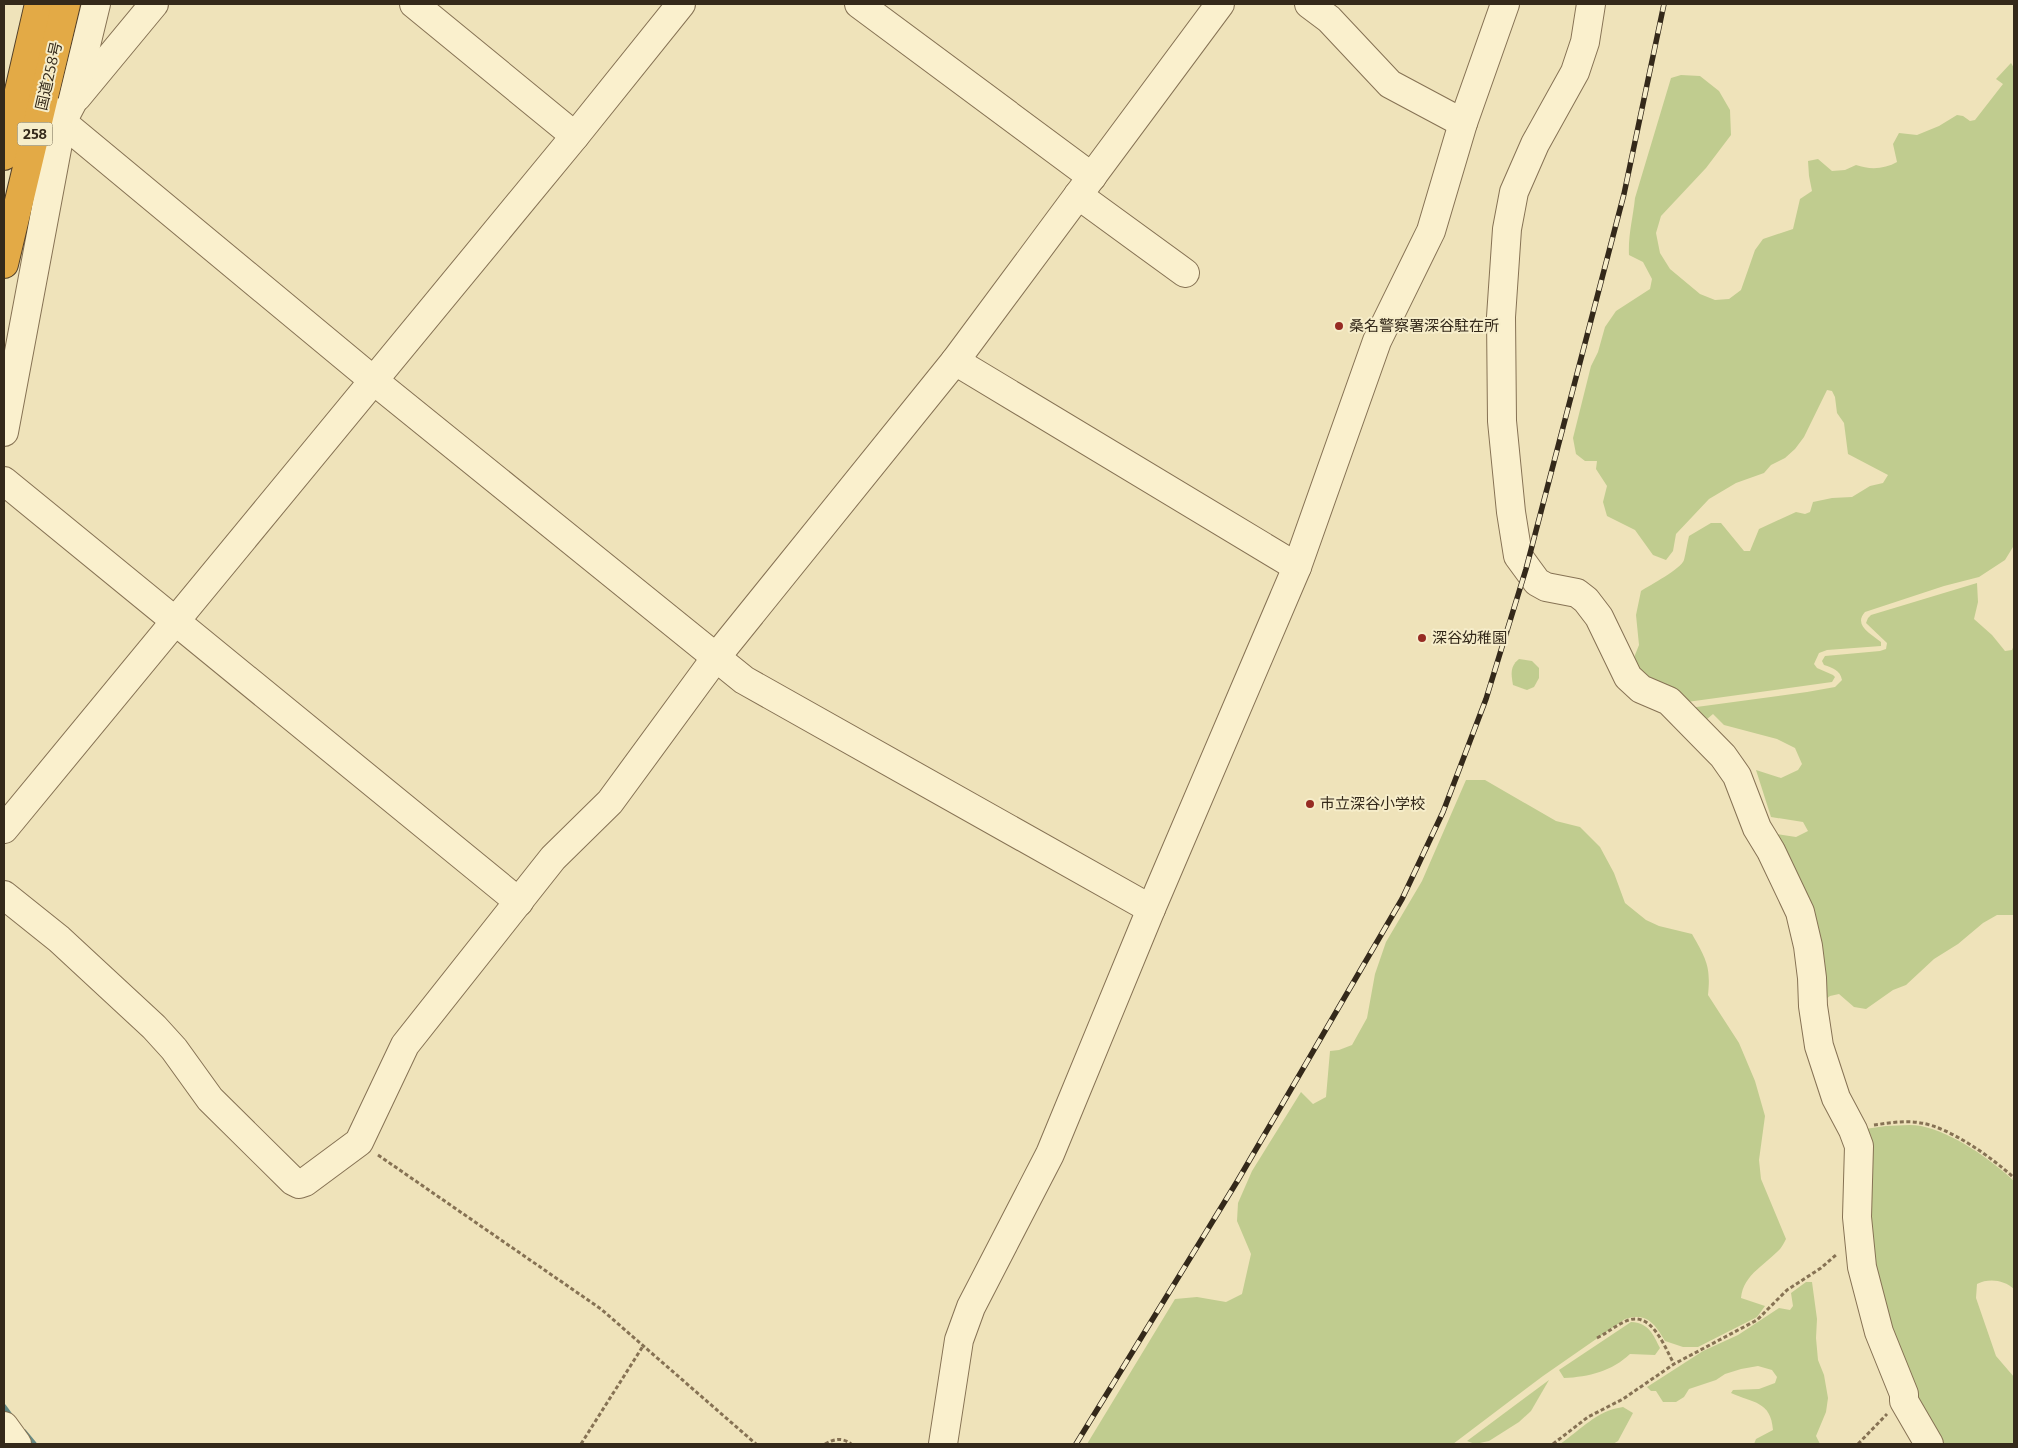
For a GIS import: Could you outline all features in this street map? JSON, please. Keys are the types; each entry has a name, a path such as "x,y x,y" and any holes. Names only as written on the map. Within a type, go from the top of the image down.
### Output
{"highway":[{"name":"国道258号","path":"4,156 39,4"},
{"name":"国道258号","path":"4,264 66,4"}],"street":[{"path":"4,432 67,113 96,4"},
{"path":"67,113 154,4"},
{"path":"414,4 575,136"},
{"path":"4,829 575,136 681,4"},
{"path":"859,4 1085,186 1185,274"},
{"path":"4,895 59,939 154,1027 174,1049 210,1099 293,1181 299,1184 305,1182 359,1142 405,1045 553,858 610,802 717,656 955,361 1220,4"},
{"path":"1308,4 1329,19 1390,84 1463,123"},
{"path":"943,1444 959,1340 971,1307 1050,1154 1151,909 1297,567 1377,341 1432,231 1463,123 1505,4"},
{"path":"1591,4 1585,42 1575,72 1535,144 1514,192 1507,229 1501,317 1502,421 1511,512 1518,556 1537,582 1546,587 1577,593 1586,600 1599,617 1628,677 1642,689 1669,701 1732,767 1757,828 1771,852 1800,912 1808,946 1813,1006 1819,1046 1836,1098 1853,1130 1859,1146 1857,1217 1862,1267 1879,1332 1904,1394 1904,1401 1929,1444"},
{"path":"43,104 67,113 373,380 717,656 744,680 1151,909"},
{"path":"955,361 1297,567"},
{"path":"4,481 519,902"},
{"path":"4,1426 17,1444"}],"path":[{"path":"1853,1130 1860,1127 1898,1122 1919,1122 1936,1126 2003,1167 2014,1178"},
{"path":"359,1142 411,1180 601,1309 756,1444"},
{"path":"1553,1444 1588,1417 1622,1399 1674,1364 1757,1320 1787,1290 1821,1268 1842,1247"},
{"path":"1597,1338 1624,1322 1633,1319 1645,1321 1654,1328 1674,1364"},
{"path":"581,1444 643,1346"},
{"path":"1858,1444 1904,1394"},
{"path":"825,1444 835,1439 846,1441 850,1444"}],"green space":[{"path":"2011,63 2014,68 2014,537 2013,547 2005,560 1979,577 1944,586 1865,612 1861,621 1862,625 1881,642 1881,646 1827,650 1819,653 1814,664 1817,668 1835,677 1832,682 1687,702 1631,676 1639,645 1636,615 1641,591 1682,564 1689,536 1711,523 1721,523 1744,551 1750,551 1759,529 1796,512 1805,514 1810,512 1813,502 1832,498 1852,497 1870,486 1883,483 1888,475 1848,454 1844,423 1837,413 1835,397 1832,391 1827,390 1804,437 1795,449 1785,458 1771,465 1764,473 1736,483 1709,499 1676,534 1673,551 1666,560 1653,555 1635,530 1607,516 1603,502 1607,486 1596,469 1597,461 1585,461 1576,454 1573,438 1591,366 1598,352 1605,327 1616,311 1650,289 1652,279 1643,262 1629,255 1630,233 1635,198 1671,78 1681,75 1700,76 1719,91 1730,110 1731,135 1706,168 1661,216 1656,233 1660,253 1670,269 1700,294 1715,300 1729,299 1741,290 1755,250 1763,239 1793,229 1800,199 1812,191 1808,161 1818,159 1832,171 1845,170 1856,165 1877,168 1897,162 1893,144 1899,133 1917,135 1939,126 1957,115 1963,116 1970,121 1975,120 2003,84 1996,79"},
{"path":"1977,583 1978,602 1974,619 1992,635 2005,651 2012,650 2014,645 2014,915 1997,915 1983,923 1958,944 1934,959 1906,985 1893,990 1866,1009 1854,1007 1839,994 1830,996 1823,1001 1772,846 1777,834 1796,837 1808,831 1803,822 1771,817 1756,770 1781,778 1798,770 1802,764 1795,748 1777,739 1724,725 1713,714 1699,726 1689,708 1835,687 1842,680 1836,670 1824,665 1822,661 1825,656 1886,649 1887,643 1866,623 1871,615"},
{"path":"1519,659 1532,661 1539,668 1539,678 1534,687 1527,690 1513,685 1512,670 1514,664"},
{"path":"1466,780 1485,780 1556,821 1580,827 1600,847 1614,873 1625,903 1646,920 1659,926 1692,934 1701,950 1708,970 1708,995 1739,1043 1755,1081 1765,1116 1759,1160 1761,1179 1786,1239 1778,1251 1750,1277 1741,1298 1765,1306 1757,1317 1698,1347 1683,1347 1665,1341 1658,1329 1645,1318 1633,1317 1625,1319 1543,1376 1453,1444 1087,1444 1175,1299 1197,1297 1226,1302 1242,1294 1251,1254 1237,1221 1238,1203 1252,1171 1301,1092 1313,1104 1326,1097 1330,1051 1352,1045 1367,1018 1375,974 1386,942 1422,881"},
{"path":"1886,1126 1921,1126 1946,1134 1995,1164 2014,1181 2014,1289 2001,1282 1982,1282 1977,1284 1976,1298 1996,1356 2014,1377 2014,1444 1933,1444 1865,1268 1865,1129"},
{"path":"1806,1282 1812,1282 1817,1319 1818,1360 1824,1375 1828,1398 1826,1412 1816,1436 1820,1444 1754,1444 1756,1439 1773,1430 1769,1413 1760,1404 1731,1393 1733,1390 1759,1389 1775,1383 1777,1377 1772,1370 1758,1366 1725,1374 1716,1380 1689,1389 1684,1397 1676,1402 1663,1402 1656,1391 1651,1391 1647,1387 1703,1351 1738,1335 1779,1308 1790,1310 1793,1306 1791,1293"},
{"path":"1631,1322 1642,1325 1650,1330 1660,1348 1655,1355 1630,1354 1616,1365 1600,1372 1564,1378 1559,1370"},
{"path":"1549,1380 1531,1411 1519,1422 1489,1441 1475,1444 1467,1441"},
{"path":"1623,1407 1633,1413 1618,1441 1613,1444 1560,1444 1605,1412"}],"waterway":[{"path":"4,1407 12,1418"},
{"path":"24,1432 34,1444"}],"railway":[{"path":"1076,1444 1238,1180 1402,899 1443,812 1486,699 1526,569 1624,194 1664,4"}],"place":[{"name":"桑名警察署深谷駐在所","path":"1339,326"},
{"name":"深谷幼稚園","path":"1422,638"},
{"name":"市立深谷小学校","path":"1310,804"}]}
